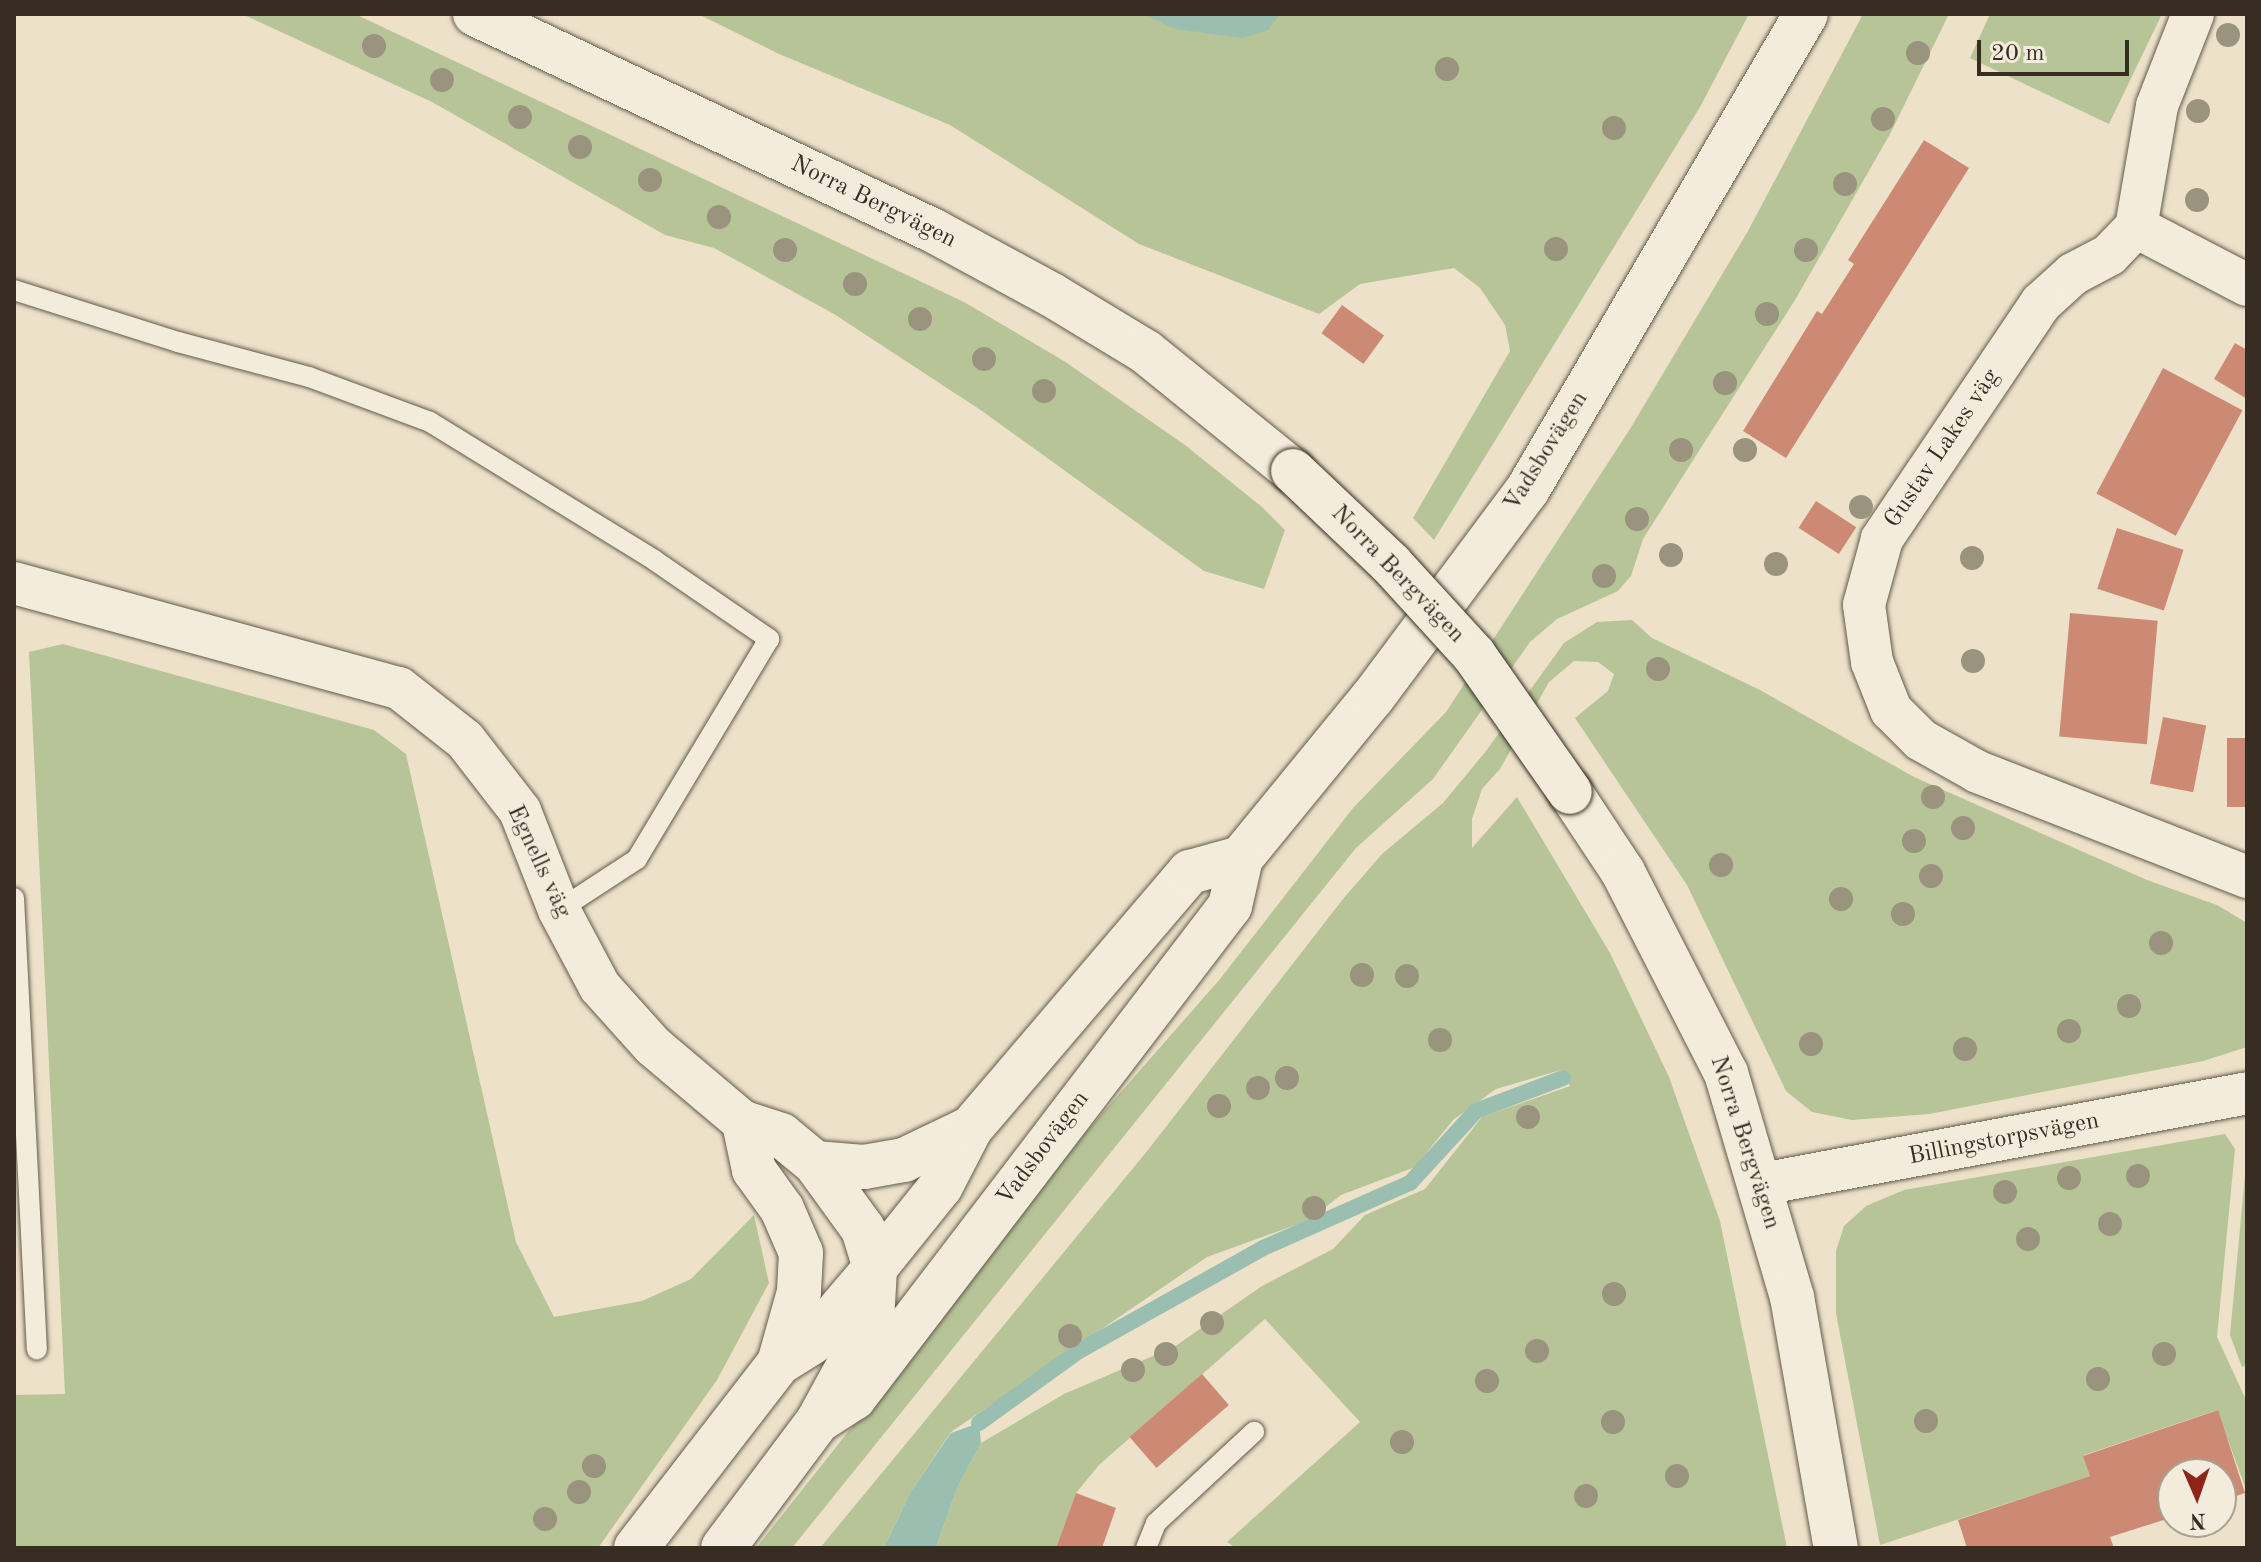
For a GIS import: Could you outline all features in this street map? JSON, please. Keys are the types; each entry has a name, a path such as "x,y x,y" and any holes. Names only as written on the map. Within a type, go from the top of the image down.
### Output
{"main road":[{"name":"Norra Bergvägen","path":"475,14 934,231 1052,295 1146,352 1293,471 1391,564 1474,655 1623,872 1726,1073 1762,1184 1792,1297 1836,1548"},
{"name":"Vadsbovägen","path":"818,1421 854,1398 1230,906 1241,858 1373,697 1528,489 1806,14"},
{"path":"636,1548 779,1363 812,1342 875,1268 941,1186 971,1128 1190,872 1241,858"},
{"name":"Vadsbovägen","path":"723,1548 818,1421 872,1322 875,1268 863,1229 815,1163 781,1135 744,1123"},
{"path":"744,1123 754,1170 782,1209 801,1253 799,1292 779,1363"},
{"path":"815,1163 864,1167 904,1160 971,1128"}],"street":[{"path":"2193,14 2157,106 2136,227 2247,285"},
{"name":"Gustav Lakes väg","path":"2136,227 2109,255 2073,274 2041,303 1882,539 1864,605 1872,662 1891,710 1921,740 1978,772 2247,877"},
{"name":"Egnells väg","path":"14,583 399,688 465,740 520,811 559,910 600,987 653,1046 744,1123"},
{"name":"Billingstorpsvägen","path":"1762,1184 2247,1093"}],"lane":[{"path":"14,290 178,342 309,377 430,422 654,560 769,639 637,859 559,910"},
{"path":"14,898 19,1121 37,1349"},
{"path":"1146,1548 1156,1523 1254,1432"}],"shaded area":[{"path":"242,14 355,14 964,302 1064,361 1185,445 1262,507 1285,530 1264,589 1204,571 982,411 834,314 714,248 665,235 432,102"},
{"path":"698,14 1749,14 1700,107 1434,540 1413,518 1510,351 1505,325 1480,288 1454,268 1360,284 1319,314 1139,244 950,125 779,54"},
{"path":"1143,14 1280,14 1268,30 1243,38 1175,29"},
{"path":"1863,14 1949,14 1890,134 1795,300 1643,539 1631,576 1618,591 1557,619 1530,642 1433,779 1356,848 792,1548 756,1548 1085,1133 1220,979 1353,808 1446,712 1630,429 1748,231"},
{"path":"1990,14 2162,14 2109,124 1970,58"},
{"path":"1632,620 1652,638 1760,690 1914,777 2147,880 2217,905 2247,923 2247,1047 2203,1061 1929,1114 1852,1120 1812,1112 1786,1091 1687,885 1575,718 1608,691 1614,674 1598,662 1574,661 1549,682 1500,769 1482,789 1472,819 1472,848 1517,797 1610,953 1669,1077 1720,1221 1787,1548 1236,1548 1227,1542 1360,1422 1265,1319 1099,1465 1076,1493 1056,1548 936,1548 957,1488 981,1443 1064,1394 1174,1347 1262,1286 1333,1249 1365,1215 1425,1189 1482,1117 1570,1086 1561,1070 1496,1089 1453,1120 1415,1167 1341,1195 1309,1220 1207,1257 951,1432 911,1491 884,1548 820,1548 1148,1150 1343,899 1382,854 1443,803 1486,751 1564,643 1597,622"},
{"path":"63,644 374,730 406,754 516,1242 554,1317 642,1301 691,1279 754,1215 769,1283 717,1380 598,1548 14,1548 14,1395 65,1394 29,652"},
{"path":"2225,1134 2235,1149 2217,1337 2247,1402 2247,1492 2217,1410 2084,1455 2090,1476 1880,1545 1836,1313 1836,1251 1844,1226 1866,1206 1904,1190"},
{"path":"2247,1154 2247,1365 2242,1367 2230,1335"},
{"path":"979,1423 981,1443 957,1488 936,1548 884,1548 911,1491 951,1433"}],"building":[{"path":"1924,140 1969,168 1786,458 1743,431 1817,311 1822,314 1854,264 1848,260"},
{"path":"1342,305 1384,336 1363,364 1321,333"},
{"path":"2235,343 2247,350 2247,399 2214,379"},
{"path":"2163,368 2242,410 2176,536 2096,493"},
{"path":"1816,501 1856,527 1839,554 1799,528"},
{"path":"2117,528 2184,550 2164,610 2097,589"},
{"path":"2070,613 2158,621 2147,744 2059,737"},
{"path":"2163,717 2206,725 2193,792 2150,784"},
{"path":"2227,738 2247,738 2247,807 2227,807"},
{"path":"1202,1374 1229,1405 1156,1468 1130,1437"},
{"path":"2218,1410 2234,1458 2157,1458 2157,1522 2110,1537 2114,1548 1967,1548 1958,1520 2090,1476 2083,1456"},
{"path":"2237,1468 2245,1493 2237,1496"},
{"path":"1076,1493 1116,1508 1102,1548 1056,1548"}],"waterway":[{"path":"979,1423 1079,1351 1263,1248 1410,1183 1476,1111 1563,1078"}]}
